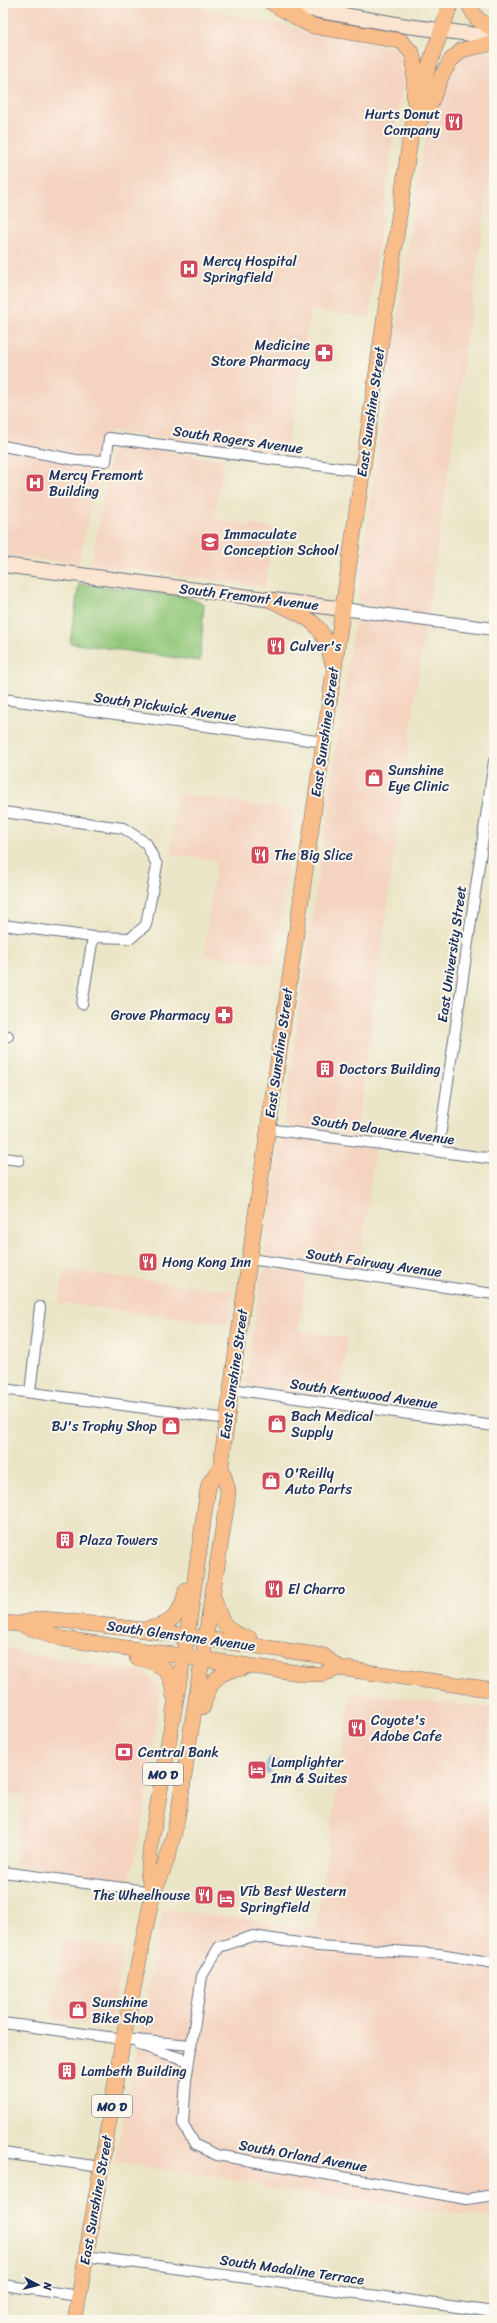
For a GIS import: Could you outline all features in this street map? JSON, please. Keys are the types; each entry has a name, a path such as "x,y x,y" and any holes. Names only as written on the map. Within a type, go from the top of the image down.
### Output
{"main road":[{"path":"273,3 494,37"},
{"path":"273,3 313,26 401,41 412,53 414,61 412,88 415,113"},
{"name":"East Sunshine Street","path":"75,2320 123,2039 153,1892 163,1874 177,1813 203,1658 228,1490 221,1466 227,1419 411,133 415,113 450,3"},
{"path":"468,3 477,19 494,29"},
{"path":"411,133 428,110 442,75 451,60 462,50 494,43"},
{"name":"South Fremont Avenue","path":"3,565 343,609"},
{"path":"271,600 306,618 323,632 329,647 334,671"},
{"name":"East Sunshine Street","path":"153,1892 148,1873 184,1656 207,1494 209,1484 221,1466"},
{"path":"138,1629 163,1626 177,1615 182,1607 198,1516 207,1494"},
{"path":"213,1592 220,1619 233,1634 247,1638 302,1647 313,1654"},
{"name":"South Glenstone Avenue","path":"3,1623 18,1624 40,1619 138,1629 206,1638 324,1656 339,1668"},
{"name":"South Glenstone Avenue","path":"18,1624 39,1633 64,1639 306,1674 323,1674 339,1668 494,1690"},
{"path":"64,1639 80,1649 149,1660 162,1666 172,1683 174,1711"},
{"path":"177,1813 187,1781 203,1706 209,1686 216,1677 230,1670 258,1667"}],"street":[{"name":"South Rogers Avenue","path":"3,446 76,460 106,462 110,438 362,471"},
{"name":"South Fremont Avenue","path":"343,609 494,630"},
{"name":"South Pickwick Avenue","path":"3,699 324,742"},
{"name":"East University Street","path":"438,1152 494,761"},
{"path":"3,812 123,828 146,842 157,865 146,925 131,938 93,937 3,925"},
{"path":"82,1004 93,937"},
{"name":"South Delaware Avenue","path":"268,1129 494,1159"},
{"path":"3,1158 19,1160"},
{"name":"South Fairway Avenue","path":"250,1259 494,1294"},
{"path":"30,1392 40,1307"},
{"path":"3,1389 227,1419"},
{"name":"South Kentwood Avenue","path":"231,1390 494,1426"},
{"path":"3,1872 153,1892"},
{"name":"South Orland Avenue","path":"494,1963 440,1954 318,1946 252,1936 219,1947 202,1976 191,2045 182,2124 195,2144 212,2152 467,2199 494,2195"},
{"path":"3,2023 123,2039 191,2045"},
{"path":"123,2039 189,2061"},
{"path":"3,2153 102,2166"},
{"name":"South Madaline Terrace","path":"86,2256 494,2312"},
{"path":"3,2285 79,2296"}],"shaded area":[{"name":"Mercy Hospital Springfield","path":"3,3 176,3 397,49 406,70 393,138 369,317 311,310 286,454 107,431 79,564 3,555"},
{"path":"494,51 494,146 428,614 368,606 359,600 358,592 421,159 437,100 458,57"},
{"path":"113,445 224,460 214,519 274,528 265,587 91,564"},
{"path":"372,618 425,626 356,1135 289,1126 286,1124 284,1116 353,630 358,620"},
{"path":"178,794 295,810 274,965 204,955 216,860 171,854"},
{"path":"291,1137 375,1149 359,1269 271,1257 265,1251 279,1144 283,1138"},
{"path":"272,1269 306,1273 299,1331 347,1338 340,1399 251,1386 246,1382 261,1275 265,1270"},
{"path":"64,1270 232,1291 228,1324 59,1303"},
{"path":"3,1490 9,1491 3,1536"},
{"path":"3,1648 64,1661 144,1671 160,1691 143,1821 130,1880 13,1864 24,1795 3,1792"},
{"path":"351,1692 492,1708 477,1803 494,1806 494,2218 266,2189 260,2184 115,2162 164,1909 316,1928"},
{"path":"63,1939 123,1949 110,2027 51,2020"}],"green space":[{"path":"79,584 181,595 204,604 200,661 70,643"}],"water":[{"path":"272,1759 276,1760 269,1775 262,1771 267,1761"}],"place":[{"name":"Hurts Donut Company","path":"454,122"},
{"name":"Mercy Hospital Springfield","path":"189,269"},
{"name":"Medicine Store Pharmacy","path":"324,353"},
{"name":"Mercy Fremont Building","path":"35,483"},
{"name":"Immaculate Conception School","path":"210,542"},
{"name":"Culver's","path":"276,646"},
{"name":"Sunshine Eye Clinic","path":"374,778"},
{"name":"The Big Slice","path":"260,855"},
{"name":"Grove Pharmacy","path":"224,1015"},
{"name":"Doctors Building","path":"325,1069"},
{"name":"Hong Kong Inn","path":"148,1262"},
{"name":"Bach Medical Supply","path":"277,1424"},
{"name":"BJ's Trophy Shop","path":"171,1426"},
{"name":"O'Reilly Auto Parts","path":"271,1481"},
{"name":"Plaza Towers","path":"65,1540"},
{"name":"El Charro","path":"274,1589"},
{"name":"Coyote's Adobe Cafe","path":"357,1728"},
{"name":"Central Bank","path":"124,1752"},
{"name":"Lamplighter Inn & Suites","path":"257,1770"},
{"name":"The Wheelhouse","path":"204,1895"},
{"name":"Vīb Best Western Springfield","path":"226,1899"},
{"name":"Sunshine Bike Shop","path":"78,2010"},
{"name":"Lambeth Building","path":"67,2071"}]}
